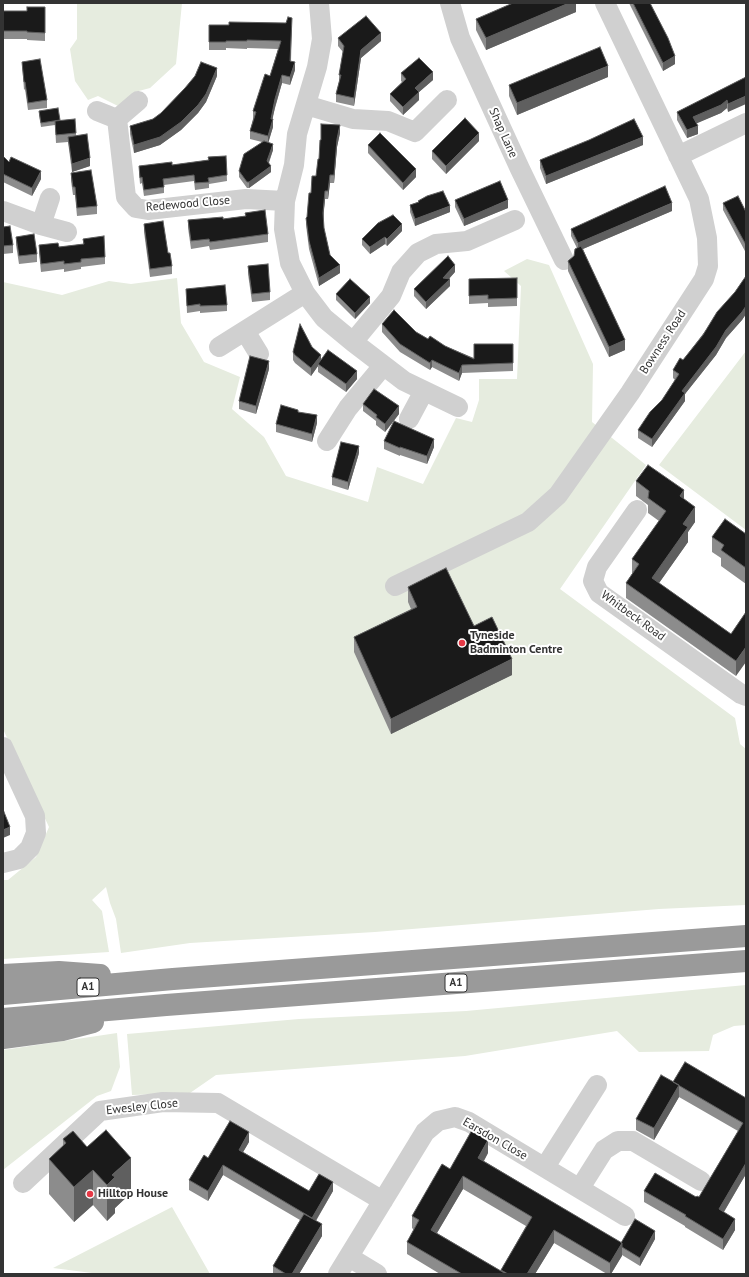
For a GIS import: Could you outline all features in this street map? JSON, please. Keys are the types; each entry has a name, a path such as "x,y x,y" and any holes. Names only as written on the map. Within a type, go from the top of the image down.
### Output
{"highway":[{"name":"A1","path":"3,994 173,979 746,936"},
{"name":"A1","path":"3,1019 166,1005 746,961"},
{"path":"3,975 59,972 173,979"},
{"path":"3,1038 62,1030 166,1005"}],"street":[{"path":"319,3 322,39 317,67 297,134 294,165 285,202 284,229 290,263 305,294 324,318 383,366 404,381 458,407"},
{"name":"Shap Lane","path":"450,3 460,38 520,169 564,260"},
{"name":"Bowness Road","path":"395,586 528,522 558,495 630,393 704,279 708,266 707,238 699,199 605,3"},
{"path":"306,105 353,119 388,121 415,132 447,100"},
{"path":"97,110 117,119 138,101"},
{"name":"Redewood Close","path":"117,119 126,197 136,208 148,210 246,199 285,202"},
{"path":"678,156 746,123"},
{"path":"42,225 50,198"},
{"path":"3,211 67,232"},
{"path":"353,342 391,296 401,272 418,253 436,244 467,241 515,220"},
{"path":"219,347 305,294"},
{"path":"245,331 259,354"},
{"path":"328,441 348,408 383,366"},
{"path":"409,418 424,391"},
{"name":"Whitbeck Road","path":"636,510 597,567 593,581 599,593 746,696"},
{"path":"3,747 35,816 36,833 30,848 19,859 3,863"},
{"path":"545,1168 597,1085"},
{"name":"Ewesley Close","path":"23,1183 100,1111 163,1102 218,1103 383,1201"},
{"name":"Earsdon Close","path":"338,1274 425,1132 438,1121 455,1116 469,1122 625,1216"},
{"path":"580,1188 604,1150 618,1141 633,1141 701,1181"},
{"path":"349,1257 377,1274"}],"shaded area":[{"path":"77,3 182,3 176,64 150,88 135,92 118,106 98,96 88,100 75,81 70,49 77,39"},
{"path":"527,259 549,265 593,364 592,422 646,465 560,589 735,718 740,744 746,749 746,905 659,909 375,932 190,943 121,953 116,919 106,887 92,900 102,911 109,952 3,959 3,880 8,880 36,857 49,827 3,729 3,282 62,295 109,281 131,284 177,278 181,323 204,362 240,377 232,409 264,437 286,476 368,502 377,467 423,484 456,418 472,422 479,400 479,379 517,379 521,286 504,271"},
{"path":"746,351 746,530 659,465"},
{"path":"746,985 746,1025 734,1026 713,1035 709,1051 639,1052 617,1031 465,1056 216,1075 190,1093 132,1095 127,1034 299,1019 466,1011"},
{"path":"117,1033 120,1067 111,1091 97,1096 3,1170 3,1050"},
{"path":"172,1207 210,1274 100,1274 53,1268"}],"building":[{"path":"513,3 569,3 486,38 476,19"},
{"path":"633,3 650,3 668,38 675,56 663,63"},
{"path":"27,7 45,7 45,33 3,31 3,11 27,11"},
{"path":"366,16 381,33 361,50 354,98 336,94 341,75 339,75 344,46 338,38"},
{"path":"288,17 292,18 290,61 295,62 290,77 282,75 275,99 271,119 273,119 268,136 250,131 256,112 253,111 265,74 270,76 281,41 247,40 209,42 209,25 229,25 229,22 286,23"},
{"path":"600,47 608,66 517,103 509,85"},
{"path":"419,58 433,72 415,88 419,92 403,107 390,94 406,79 401,73"},
{"path":"40,59 47,100 28,103 22,62"},
{"path":"201,62 217,68 206,94 198,105 181,122 160,137 134,145 130,126 153,119 161,113 195,76"},
{"path":"746,77 746,96 728,104 727,100 721,105 693,117 698,126 687,130 677,112"},
{"path":"58,108 60,120 41,123 39,111"},
{"path":"465,118 479,133 446,166 432,151"},
{"path":"75,119 76,133 56,135 55,121"},
{"path":"634,119 643,137 546,176 540,160 589,140"},
{"path":"321,124 340,125 337,139 334,175 330,175 328,191 325,191 323,213 324,228 330,255 340,265 319,278 309,241 306,218 309,193 311,193 312,176 316,176 319,159"},
{"path":"380,133 416,169 403,183 368,145"},
{"path":"87,134 90,158 72,164 68,137"},
{"path":"264,141 273,144 267,161 271,166 247,182 239,171 244,154"},
{"path":"3,156 9,162 11,157 41,171 32,188 3,174"},
{"path":"226,156 227,175 208,178 209,182 195,183 194,175 163,179 164,187 144,190 142,177 140,178 139,166 172,162 172,165 209,160 208,157"},
{"path":"91,170 97,206 77,208 75,187 73,187 71,173"},
{"path":"500,181 508,200 464,219 455,200"},
{"path":"665,186 672,203 578,243 571,229"},
{"path":"443,191 450,206 415,219 410,205 419,202 418,201 427,196"},
{"path":"738,196 746,212 746,245 723,203"},
{"path":"265,210 268,234 210,242 209,239 191,241 188,220 223,217 223,219 246,216 245,213"},
{"path":"393,215 402,224 387,239 385,237 370,247 362,239 378,223"},
{"path":"163,221 168,253 170,253 172,266 150,269 144,224"},
{"path":"10,226 13,245 3,246 3,227"},
{"path":"34,234 37,254 19,256 16,237"},
{"path":"104,236 105,257 81,259 81,262 64,264 64,261 41,264 39,245 58,243 59,247 84,244 83,239"},
{"path":"581,246 625,340 609,347 568,261 574,256 575,249"},
{"path":"448,256 455,265 443,278 450,279 426,302 414,289"},
{"path":"268,264 270,292 252,294 248,266"},
{"path":"746,276 746,306 726,330 716,347 682,391 685,393 652,439 638,430 650,412 662,400 679,374 673,370 680,358 683,360 703,335 717,312 735,292"},
{"path":"517,278 517,298 488,299 488,295 469,296 469,279"},
{"path":"350,279 370,297 355,313 336,294"},
{"path":"225,285 227,305 200,306 200,304 187,306 186,289"},
{"path":"394,310 416,332 428,339 430,336 445,346 474,359 474,344 513,344 513,363 462,365 459,373 432,360 430,363 400,344 382,324"},
{"path":"300,324 312,347 321,355 311,368 293,352"},
{"path":"328,350 357,371 346,384 318,364"},
{"path":"250,356 269,361 256,406 239,401"},
{"path":"374,389 399,406 385,424 376,417 377,415 363,404"},
{"path":"281,405 298,410 298,412 317,415 312,434 276,424"},
{"path":"394,421 434,439 427,456 400,448 384,441"},
{"path":"341,442 359,446 348,482 332,477"},
{"path":"648,465 684,490 680,496 695,507 683,524 688,527 652,578 731,634 746,612 746,647 736,661 626,583 639,564 632,559 666,511 648,498 649,491 636,481"},
{"path":"725,519 746,534 746,568 721,550 724,545 712,537"},
{"path":"446,568 474,626 492,617 512,659 391,719 354,637 417,607 408,587"},
{"path":"4,812 10,827 3,830 3,813"},
{"path":"685,1062 746,1098 746,1163 719,1209 735,1219 723,1239 685,1216 686,1215 644,1191 655,1173 696,1197 699,1197 743,1123 673,1082"},
{"path":"661,1075 679,1085 654,1128 636,1119"},
{"path":"230,1121 249,1132 239,1150 309,1191 319,1174 333,1182 312,1218 223,1165 208,1191 189,1180 204,1155 208,1158"},
{"path":"106,1130 131,1158 112,1175 115,1177 107,1185 93,1170 74,1187 49,1159 66,1143 63,1139 73,1131 87,1147"},
{"path":"472,1130 488,1140 478,1158 622,1243 610,1263 554,1230 527,1274 508,1274 501,1270 532,1217 463,1176 431,1230 506,1274 462,1274 407,1242 419,1220 412,1216 442,1164 450,1169"},
{"path":"304,1214 322,1224 292,1274 286,1274 273,1266"},
{"path":"635,1219 655,1231 640,1258 622,1247 621,1243"}],"place":[{"name":"Tyneside Badminton Centre","path":"462,643"},
{"name":"Hilltop House","path":"90,1194"}]}
